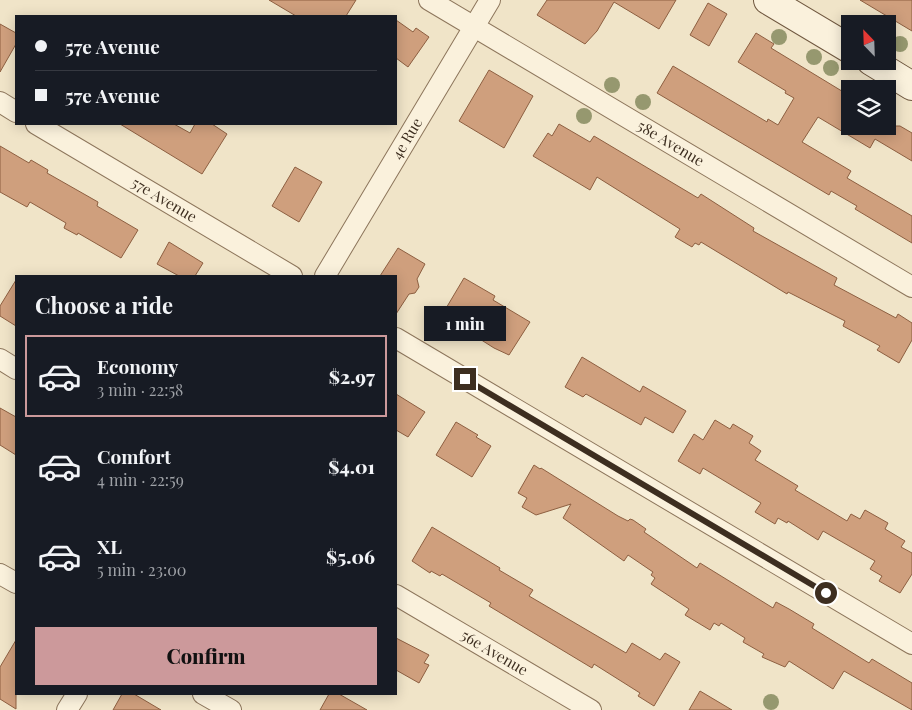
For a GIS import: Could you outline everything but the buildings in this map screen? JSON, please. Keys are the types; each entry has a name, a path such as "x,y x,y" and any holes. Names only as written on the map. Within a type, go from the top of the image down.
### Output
{"street":[{"name":"58e Avenue","path":"429,0 912,287"},
{"name":"4e Rue","path":"326,275 490,0"},
{"path":"768,0 841,44"},
{"path":"886,70 912,86"},
{"path":"0,102 15,111"},
{"name":"57e Avenue","path":"38,125 290,275"},
{"path":"397,339 912,644"},
{"path":"0,360 15,368"},
{"path":"0,574 15,582"},
{"name":"56e Avenue","path":"397,595 591,710"},
{"path":"67,710 76,695"},
{"path":"205,695 230,710"}],"route":[{"path":"465,379 826,593"}]}
